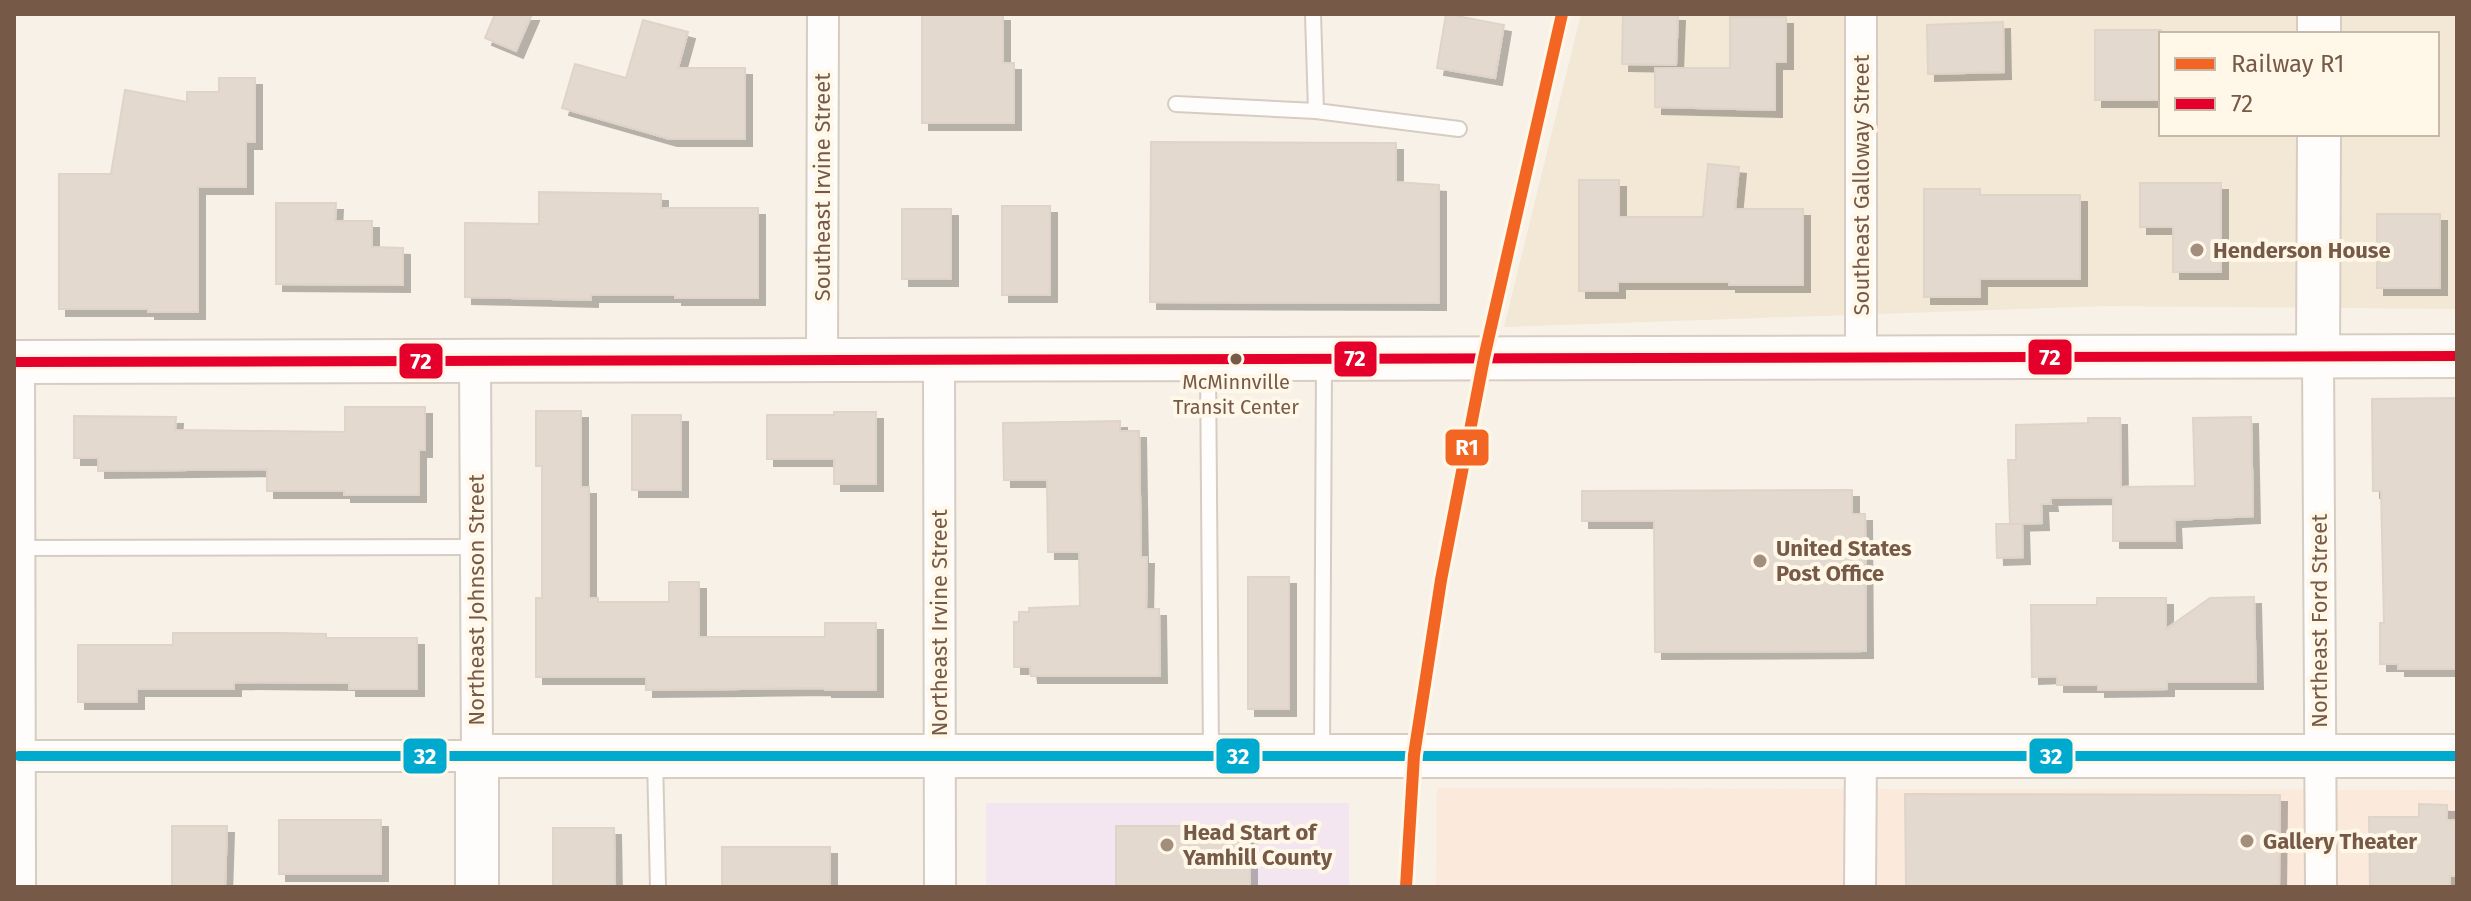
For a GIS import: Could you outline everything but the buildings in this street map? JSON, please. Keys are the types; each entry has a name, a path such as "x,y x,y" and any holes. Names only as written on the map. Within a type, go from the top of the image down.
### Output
{"street":[{"name":"Southeast Irvine Street","path":"822,359 823,14"},
{"name":"Southeast Galloway Street","path":"1861,14 1861,357"},
{"path":"2318,355 2319,136"},
{"name":"Northeast Ford Street","path":"2318,355 2321,887"},
{"path":"20,887 17,362 2457,356"},
{"name":"Northeast Irvine Street","path":"939,359 940,887"},
{"name":"Northeast Johnson Street","path":"475,361 477,887"},
{"path":"1860,887 1861,755"},
{"path":"17,756 2457,756"}],"lane":[{"path":"1313,14 1316,111"},
{"path":"1176,104 1316,111 1459,129"},
{"path":"1208,358 1211,755"},
{"path":"1322,755 1324,358"},
{"path":"19,548 475,547"},
{"path":"655,756 658,887"}],"shaded area":[{"path":"1581,14 2457,14 2457,309 2106,306 1504,327"},
{"path":"1437,788 2457,790 2457,887 1436,887"},
{"name":"Head Start of Yamhill County","path":"986,803 1349,803 1349,887 986,887"}],"rail line":[{"name":"R1","path":"1406,887 1414,755 1441,580 1484,358 1562,14"}],"transit line":[{"name":"72","path":"14,362 2457,356"},
{"name":"32","path":"19,756 2457,756"}],"place":[{"name":"Henderson House","path":"2197,250"},
{"name":"McMinnville Transit Center","path":"1236,359"},
{"name":"United States Post Office","path":"1760,561"},
{"name":"Gallery Theater","path":"2247,841"},
{"name":"Head Start of Yamhill County","path":"1167,845"}]}
